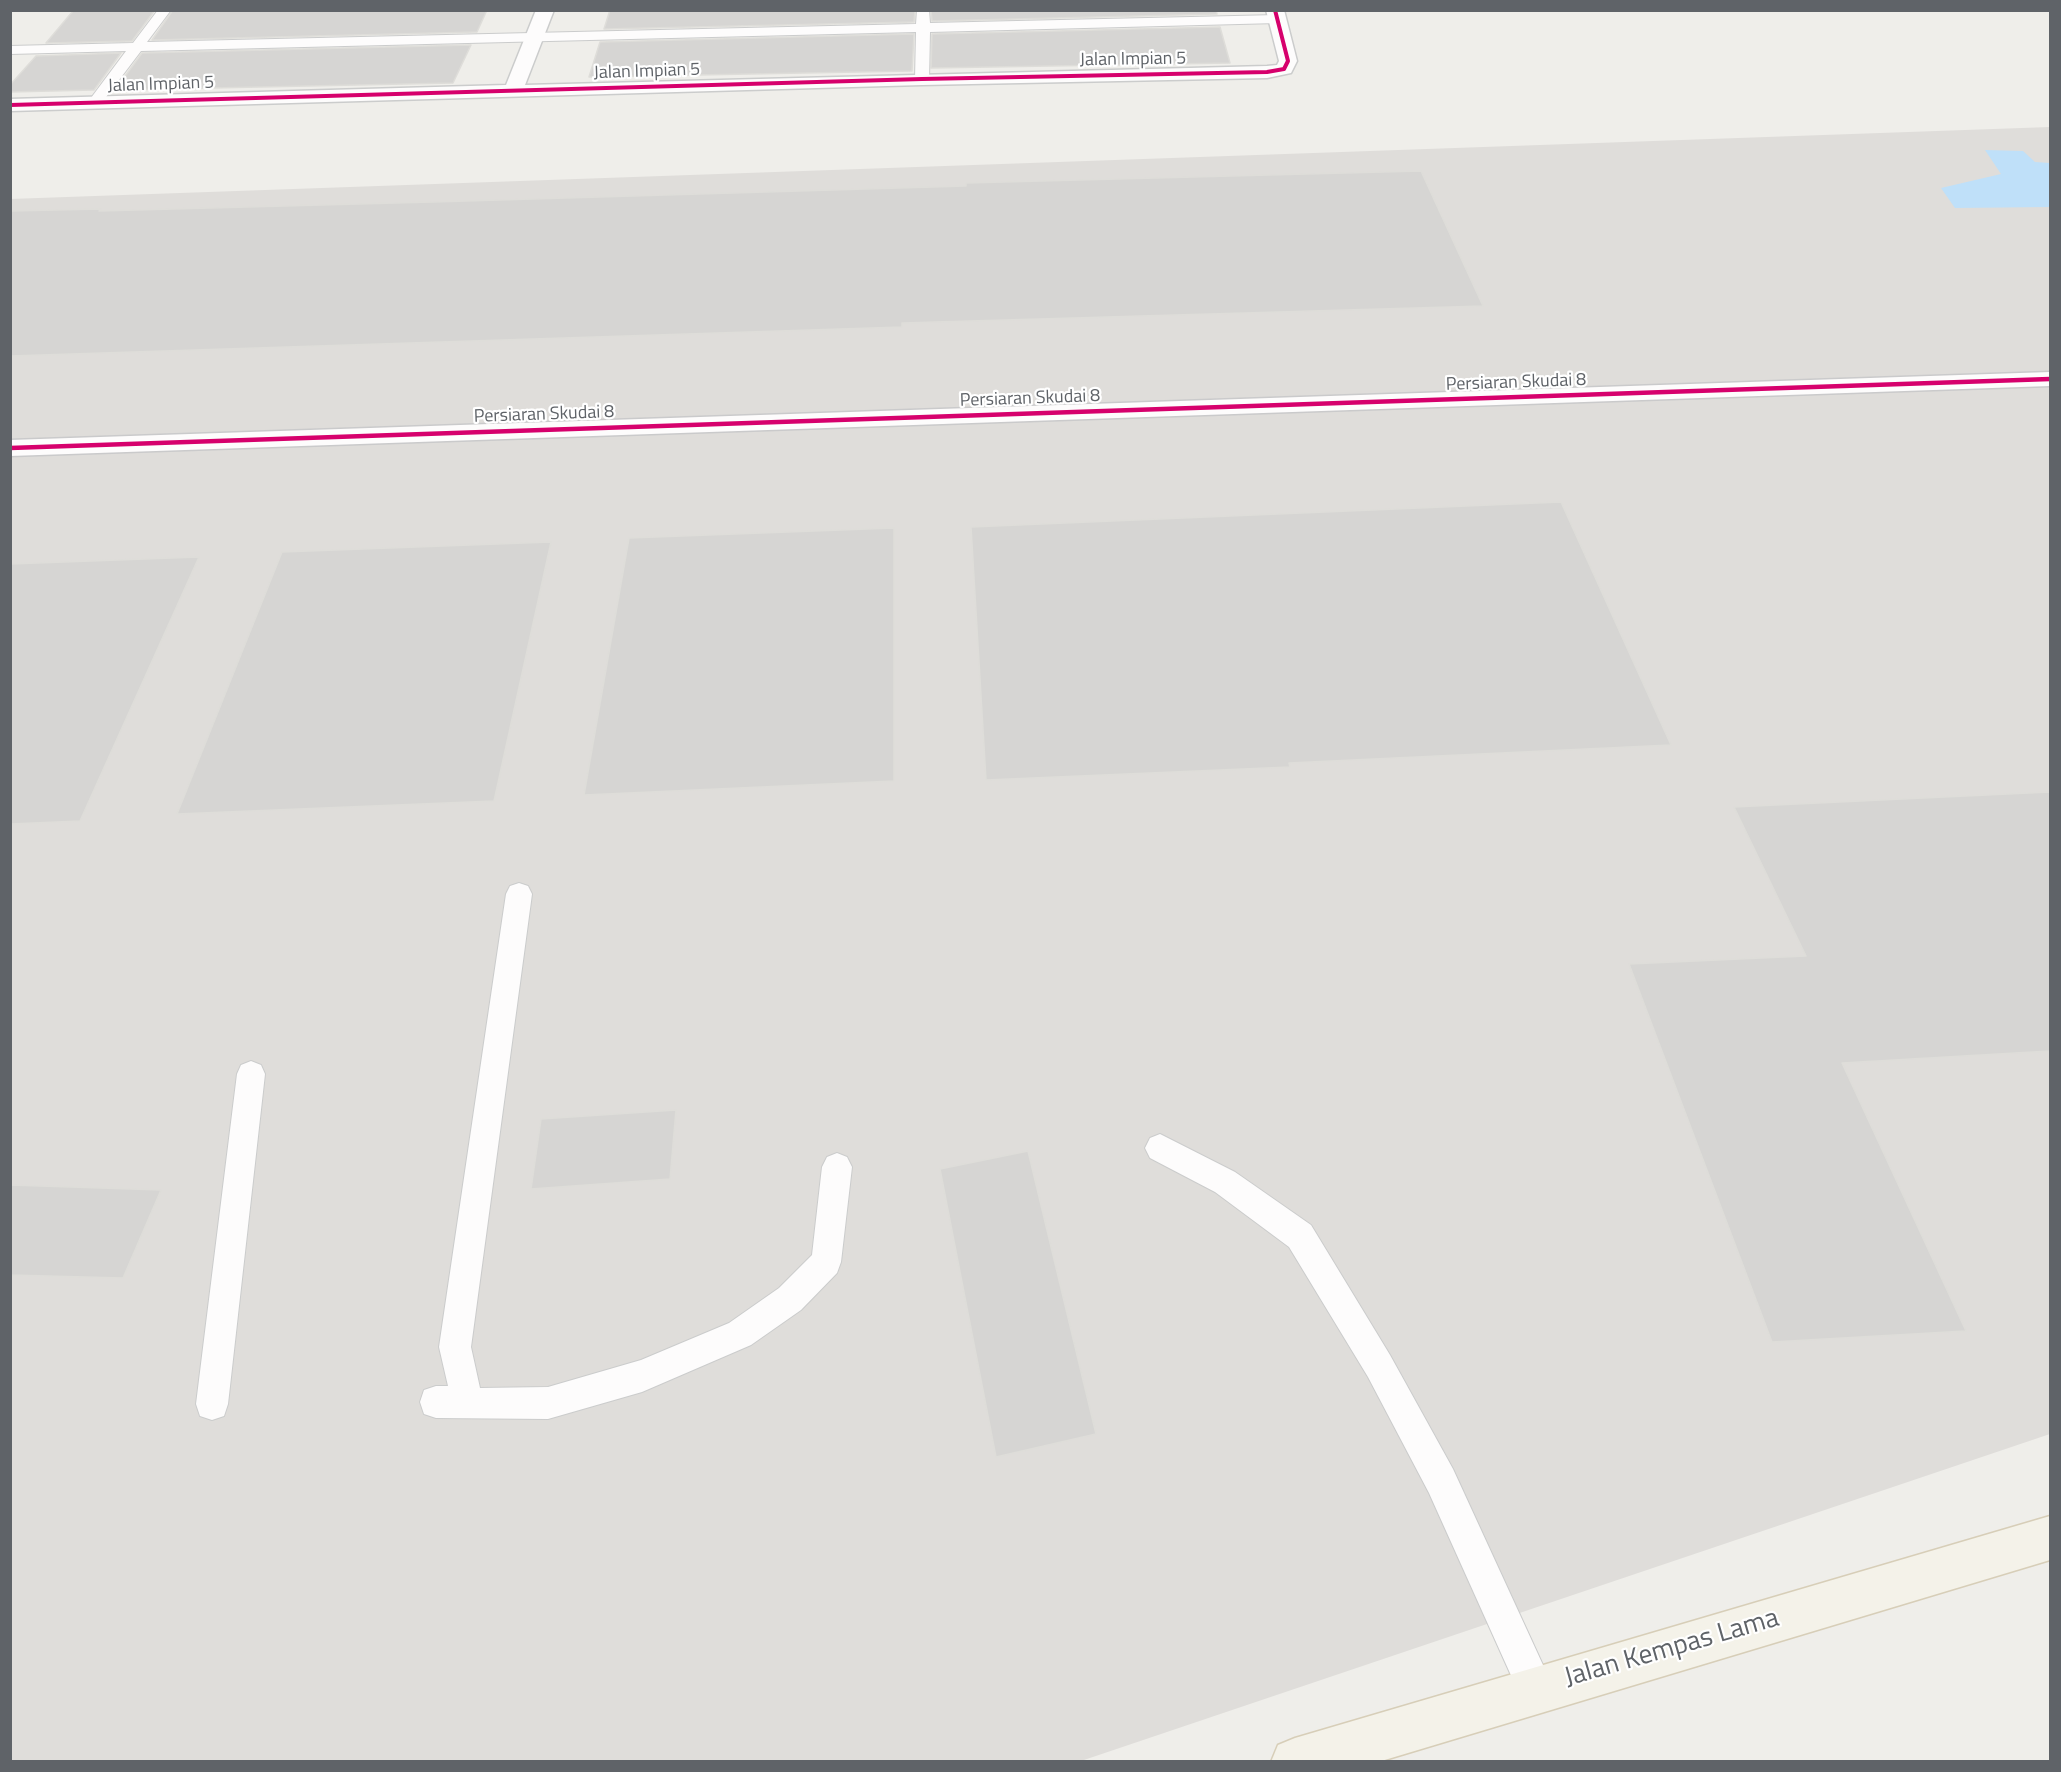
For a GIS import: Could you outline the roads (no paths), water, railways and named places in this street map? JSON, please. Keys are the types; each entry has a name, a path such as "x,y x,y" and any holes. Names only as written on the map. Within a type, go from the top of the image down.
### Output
{"main road":[{"name":"Jalan Kempas Lama","path":"1294,1761 2050,1538"}],"street":[{"path":"514,90 545,10"},
{"name":"Jalan Impian 5","path":"10,105 922,79 1267,72 1284,69 1288,61 1276,15"},
{"name":"Persiaran Skudai 8","path":"10,448 2050,379"}],"lane":[{"path":"95,102 165,10"},
{"path":"922,79 923,10"},
{"path":"10,50 923,28 1276,15"},
{"path":"468,1404 455,1347 519,894"},
{"path":"213,1404 251,1074"},
{"path":"1160,1148 1225,1182 1300,1236 1379,1366 1441,1481 1536,1689"},
{"path":"436,1402 548,1403 642,1376 740,1334 790,1299 826,1262 837,1167"}],"water":[{"path":"1985,150 2023,151 2035,162 2050,163 2050,207 1955,208 1941,188 2001,174"}]}
